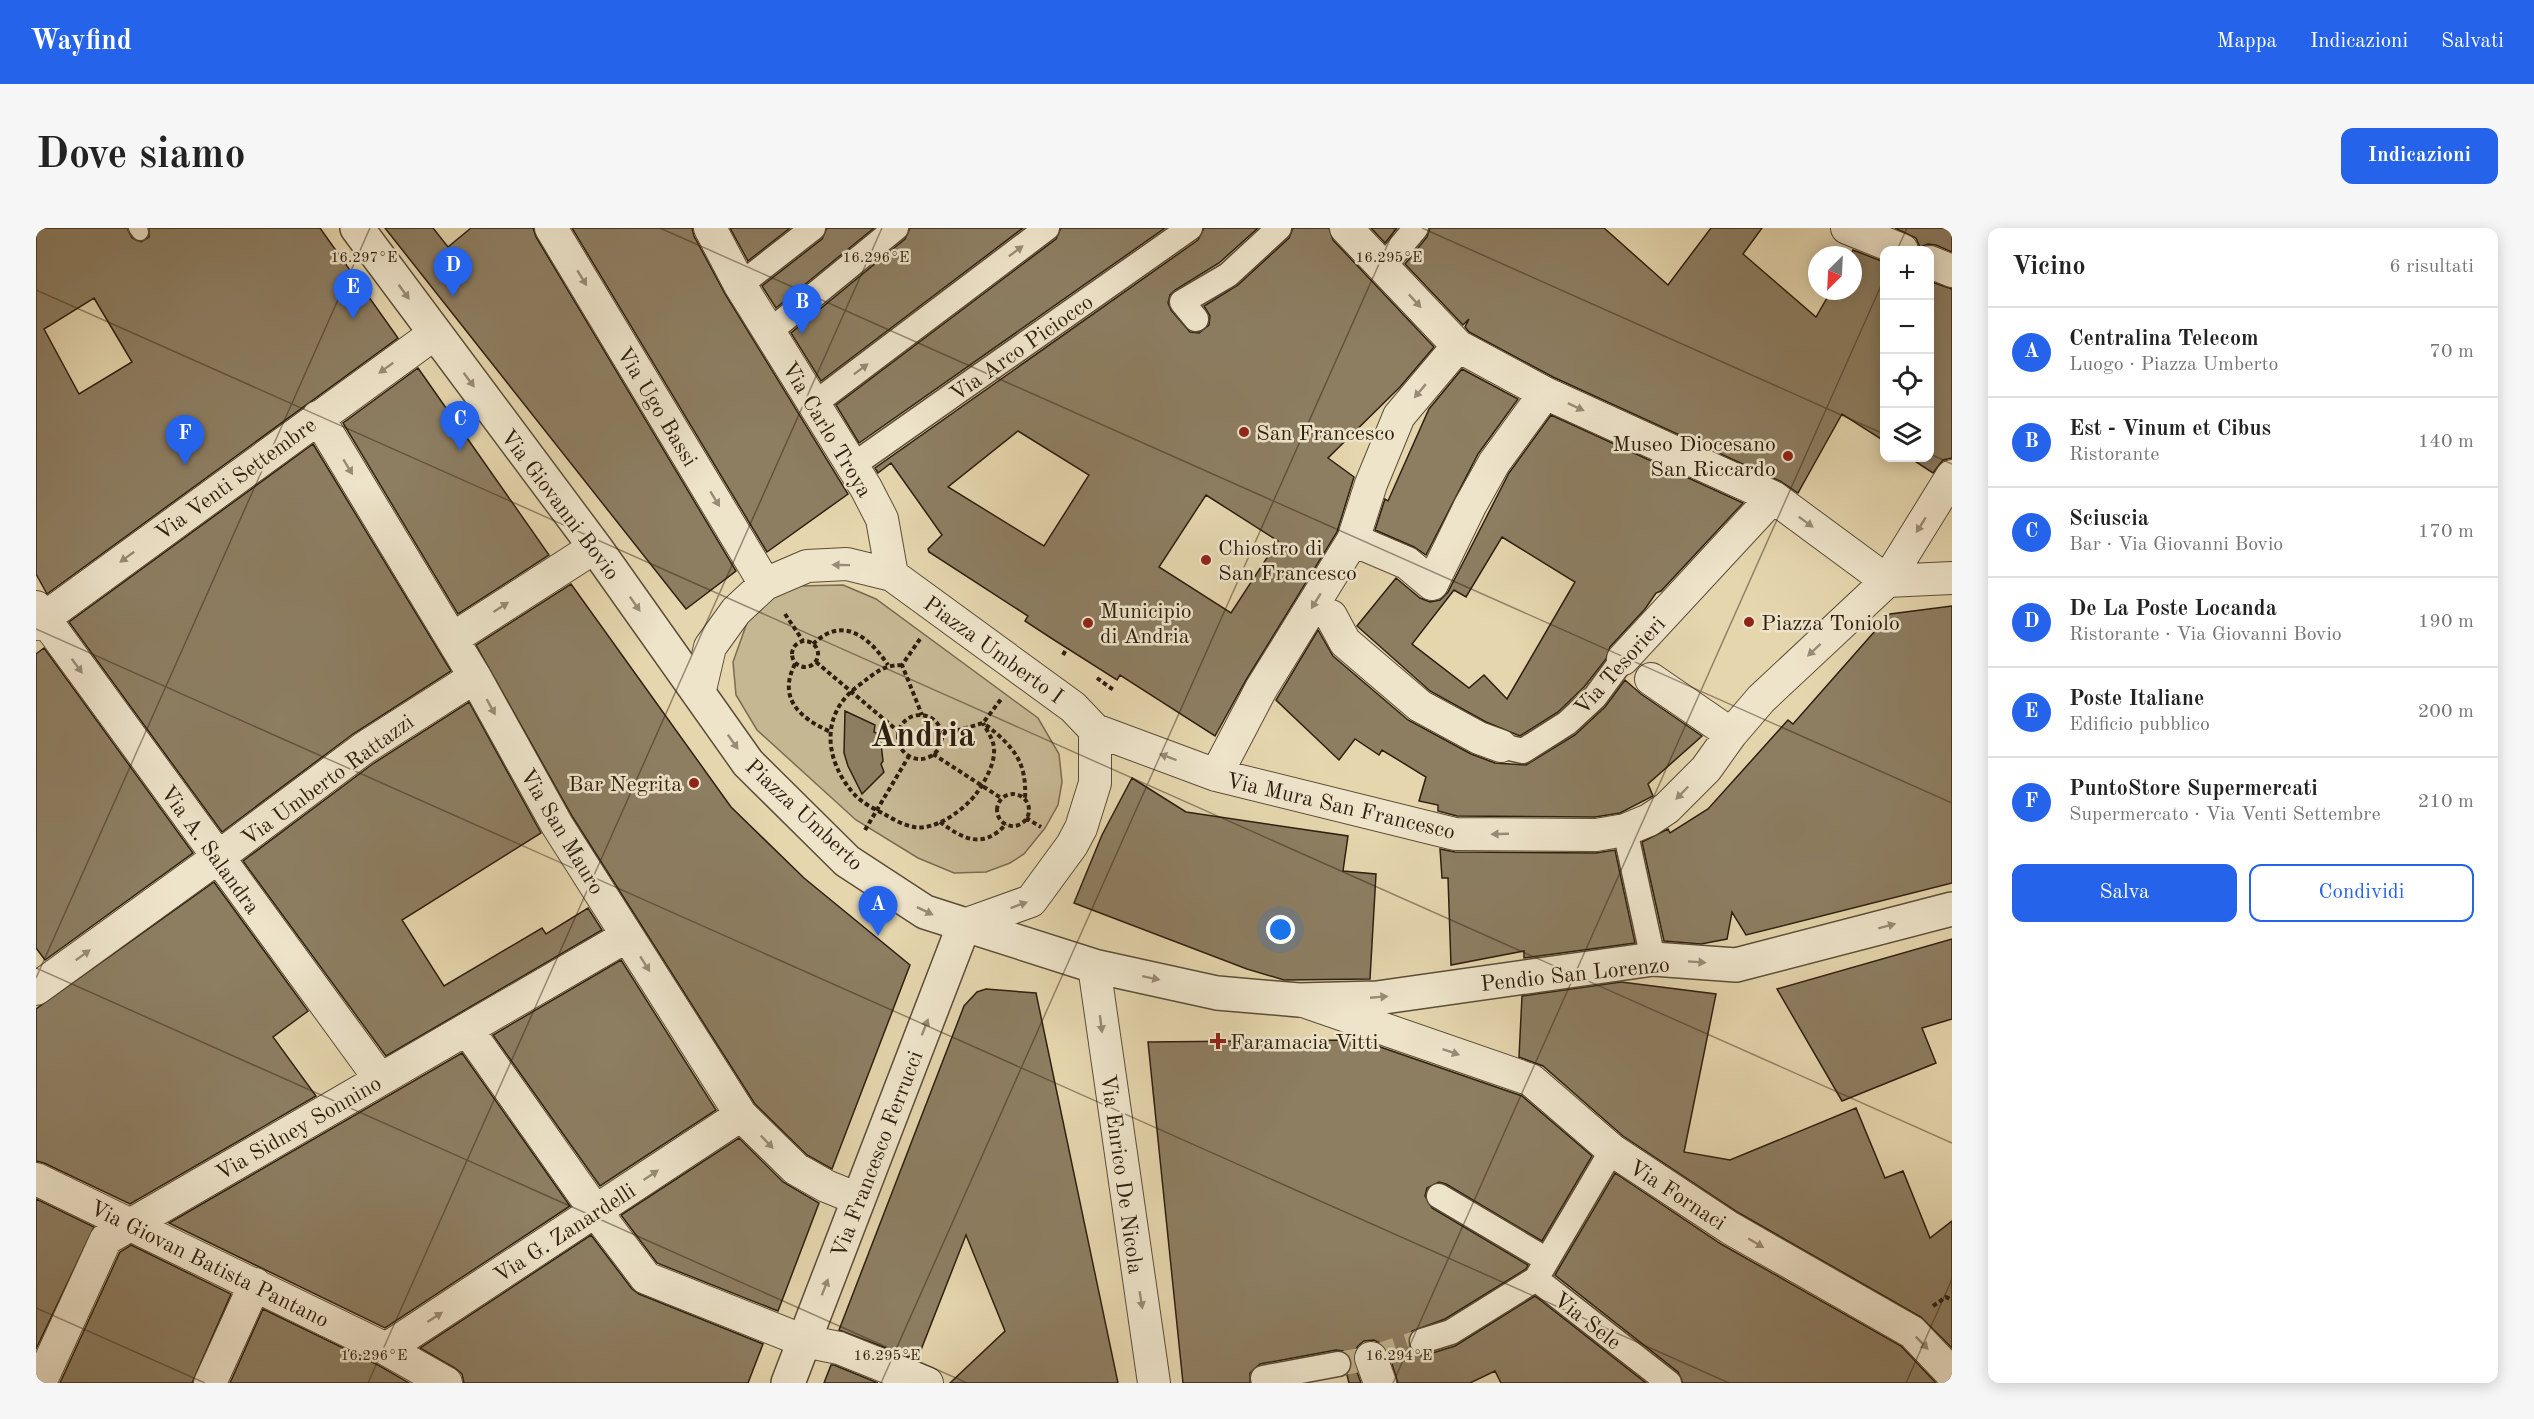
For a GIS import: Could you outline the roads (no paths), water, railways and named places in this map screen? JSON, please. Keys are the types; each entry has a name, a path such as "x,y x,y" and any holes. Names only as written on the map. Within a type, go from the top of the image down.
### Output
{"street":[{"name":"Via Giovanni Bovio","path":"357,228 595,547 699,694"},
{"name":"Via Ugo Bassi","path":"552,228 765,584"},
{"name":"Via Carlo Troya","path":"710,228 740,285 852,466 882,519 892,575"},
{"path":"740,285 813,228"},
{"path":"769,332 896,228"},
{"path":"814,404 1047,228"},
{"name":"Via Arco Piciocco","path":"852,466 1190,228"},
{"path":"1196,319 1182,302 1228,275 1279,228"},
{"path":"1346,228 1458,346 1545,393 1773,497 1887,581 1952,578"},
{"path":"1383,267 1416,228"},
{"path":"1847,228 1892,246"},
{"path":"1934,264 1952,271"},
{"name":"Via Venti Settembre","path":"38,617 434,334"},
{"path":"1216,775 1261,689 1353,540 1371,484 1399,416 1458,346"},
{"path":"1353,540 1407,563 1432,584 1470,506 1494,464 1545,393"},
{"name":"Via San Mauro","path":"318,417 475,677 557,825 741,1115 796,1169 826,1186 858,1199"},
{"name":"Via Mura San Francesco","path":"1095,730 1216,775 1455,834 1596,835 1625,830 1649,820 1667,808 1706,769 1731,734 1761,699 1887,581 1952,476"},
{"name":"Via Tesorieri","path":"1331,616 1345,642 1420,706 1479,738 1523,751 1547,737 1595,697 1623,659 1773,497"},
{"path":"452,639 595,547"},
{"name":"Piazza Umberto I","path":"699,694 710,646 736,611 765,584 807,566 847,564 892,575 1073,706 1095,730"},
{"name":"Via A. Salandra","path":"38,617 380,1079"},
{"name":"Via Umberto Rattazzi","path":"38,982 218,858 364,748 475,677"},
{"path":"1651,679 1731,734"},
{"name":"Piazza Umberto","path":"699,694 747,763 847,861 925,912 1094,966"},
{"path":"964,925 1031,901 1072,845 1081,828 1095,783 1095,730"},
{"path":"1625,830 1653,959"},
{"name":"Pendio San Lorenzo","path":"1094,966 1217,993 1299,1000 1377,998 1653,959 1736,965 1952,909"},
{"name":"Via Francesco Ferrucci","path":"788,1383 964,925"},
{"name":"Via Sidney Sonnino","path":"40,1383 106,1239 627,936"},
{"name":"Via Enrico De Nicola","path":"1094,966 1154,1383"},
{"name":"Via Fornaci","path":"1299,1000 1532,1080 1612,1150 1730,1228 1912,1332 1952,1374"},
{"path":"467,1029 596,1212 646,1278 804,1341 839,1348 927,1383"},
{"name":"Via G. Zanardelli","path":"386,1348 741,1115"},
{"path":"1422,1341 1451,1332 1542,1270 1612,1150"},
{"name":"Via Giovan Batista Pantano","path":"36,1179 386,1348 446,1383"},
{"name":"Via Sele","path":"1438,1196 1542,1270 1669,1383"},
{"path":"210,1383 255,1284"},
{"path":"1263,1378 1338,1364"}],"tunnel":[{"path":"1338,1364 1371,1358 1422,1341"}],"place":[{"name":"De La Poste Locanda","path":"453,297"},
{"name":"Poste Italiane","path":"353,319"},
{"name":"Est - Vinum et Cibus","path":"802,334"},
{"name":"San Francesco","path":"1244,432"},
{"name":"Sciuscia","path":"460,451"},
{"name":"Museo Diocesano San Riccardo","path":"1788,456"},
{"name":"PuntoStore Supermercati","path":"185,465"},
{"name":"Chiostro di San Francesco","path":"1206,560"},
{"name":"Piazza Toniolo","path":"1749,622"},
{"name":"Municipio di Andria","path":"1088,623"},
{"name":"Bar Negrita","path":"694,783"},
{"name":"Centralina Telecom","path":"878,936"},
{"name":"Faramacia Vitti","path":"1218,1041"}],"district":[{"name":"Andria","path":"923,734"}]}
